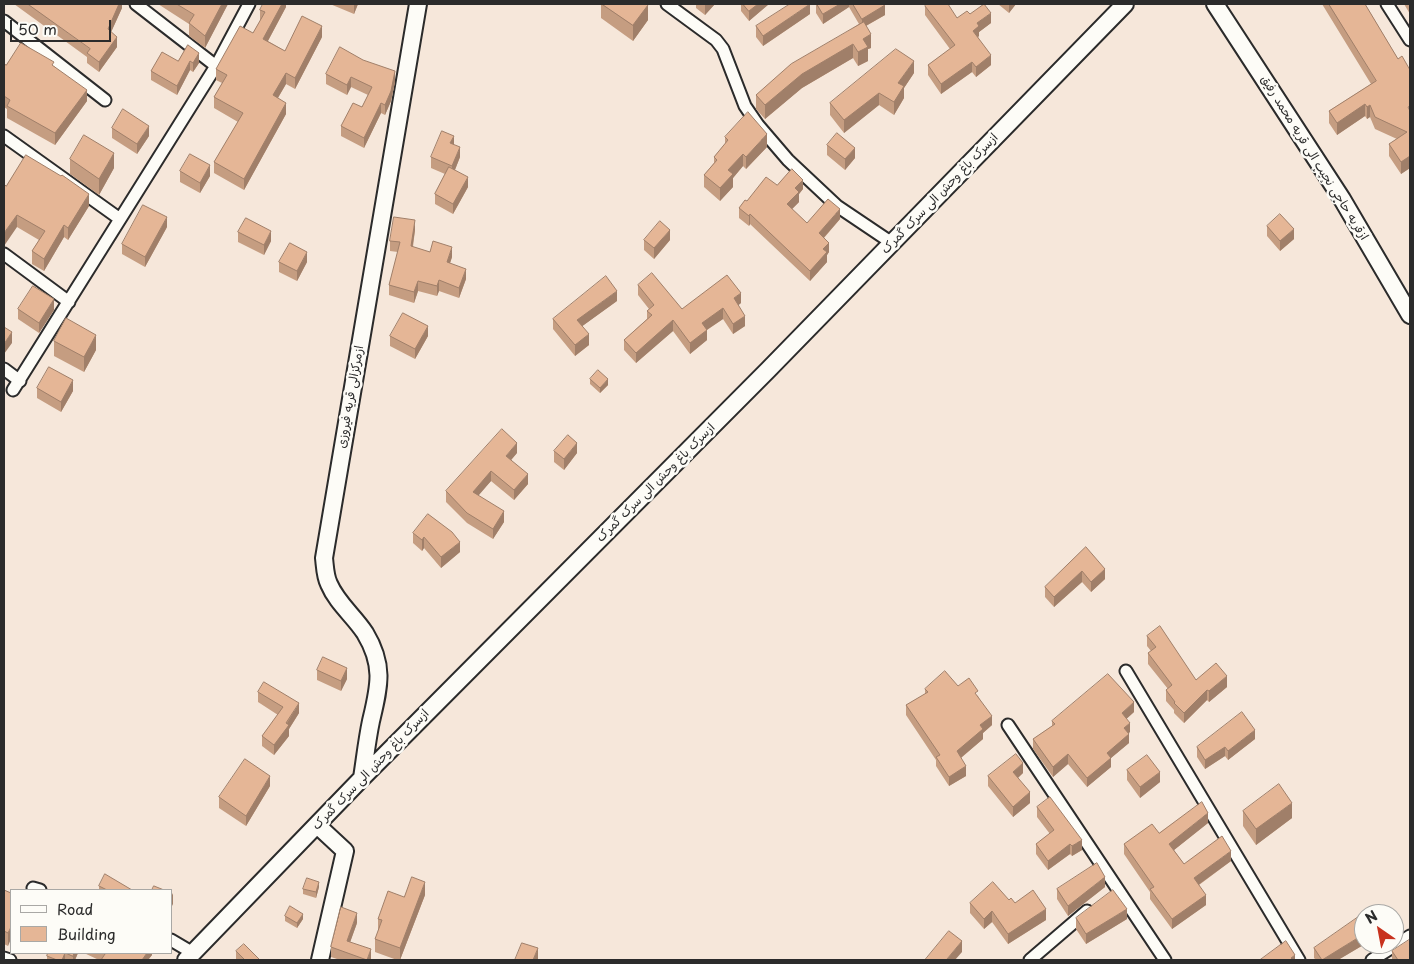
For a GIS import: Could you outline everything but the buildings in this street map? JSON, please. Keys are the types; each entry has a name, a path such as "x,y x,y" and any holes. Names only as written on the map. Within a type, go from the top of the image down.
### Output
{"main road":[{"name":"ازمرکزالی قریه فیروزی","path":"362,778 378,695 379,677 375,655 366,634 336,597 328,582 324,558 418,4"},
{"name":"ازسرک باغ وحش الی سرک گمرک","path":"190,956 362,778 892,243 1125,4"},
{"name":"ازقریه حاجی نجیب الی قریه محمد رفیق","path":"1215,4 1342,199 1410,314"},
{"path":"317,825 345,851 322,960"}],"street":[{"path":"136,4 216,66"},
{"path":"4,370 16,386 216,66 249,4"},
{"path":"667,4 716,40 723,49 746,106 788,160 837,206 892,243"},
{"path":"1388,4 1410,40"},
{"path":"4,21 105,100"},
{"path":"4,136 120,219"},
{"path":"4,254 69,302"},
{"path":"1126,671 1299,960"},
{"path":"1008,725 1113,891 1165,960"},
{"path":"1030,960 1093,906"},
{"path":"1372,960 1410,936"},
{"path":"172,941 190,956"},
{"path":"4,958 10,960"}]}
